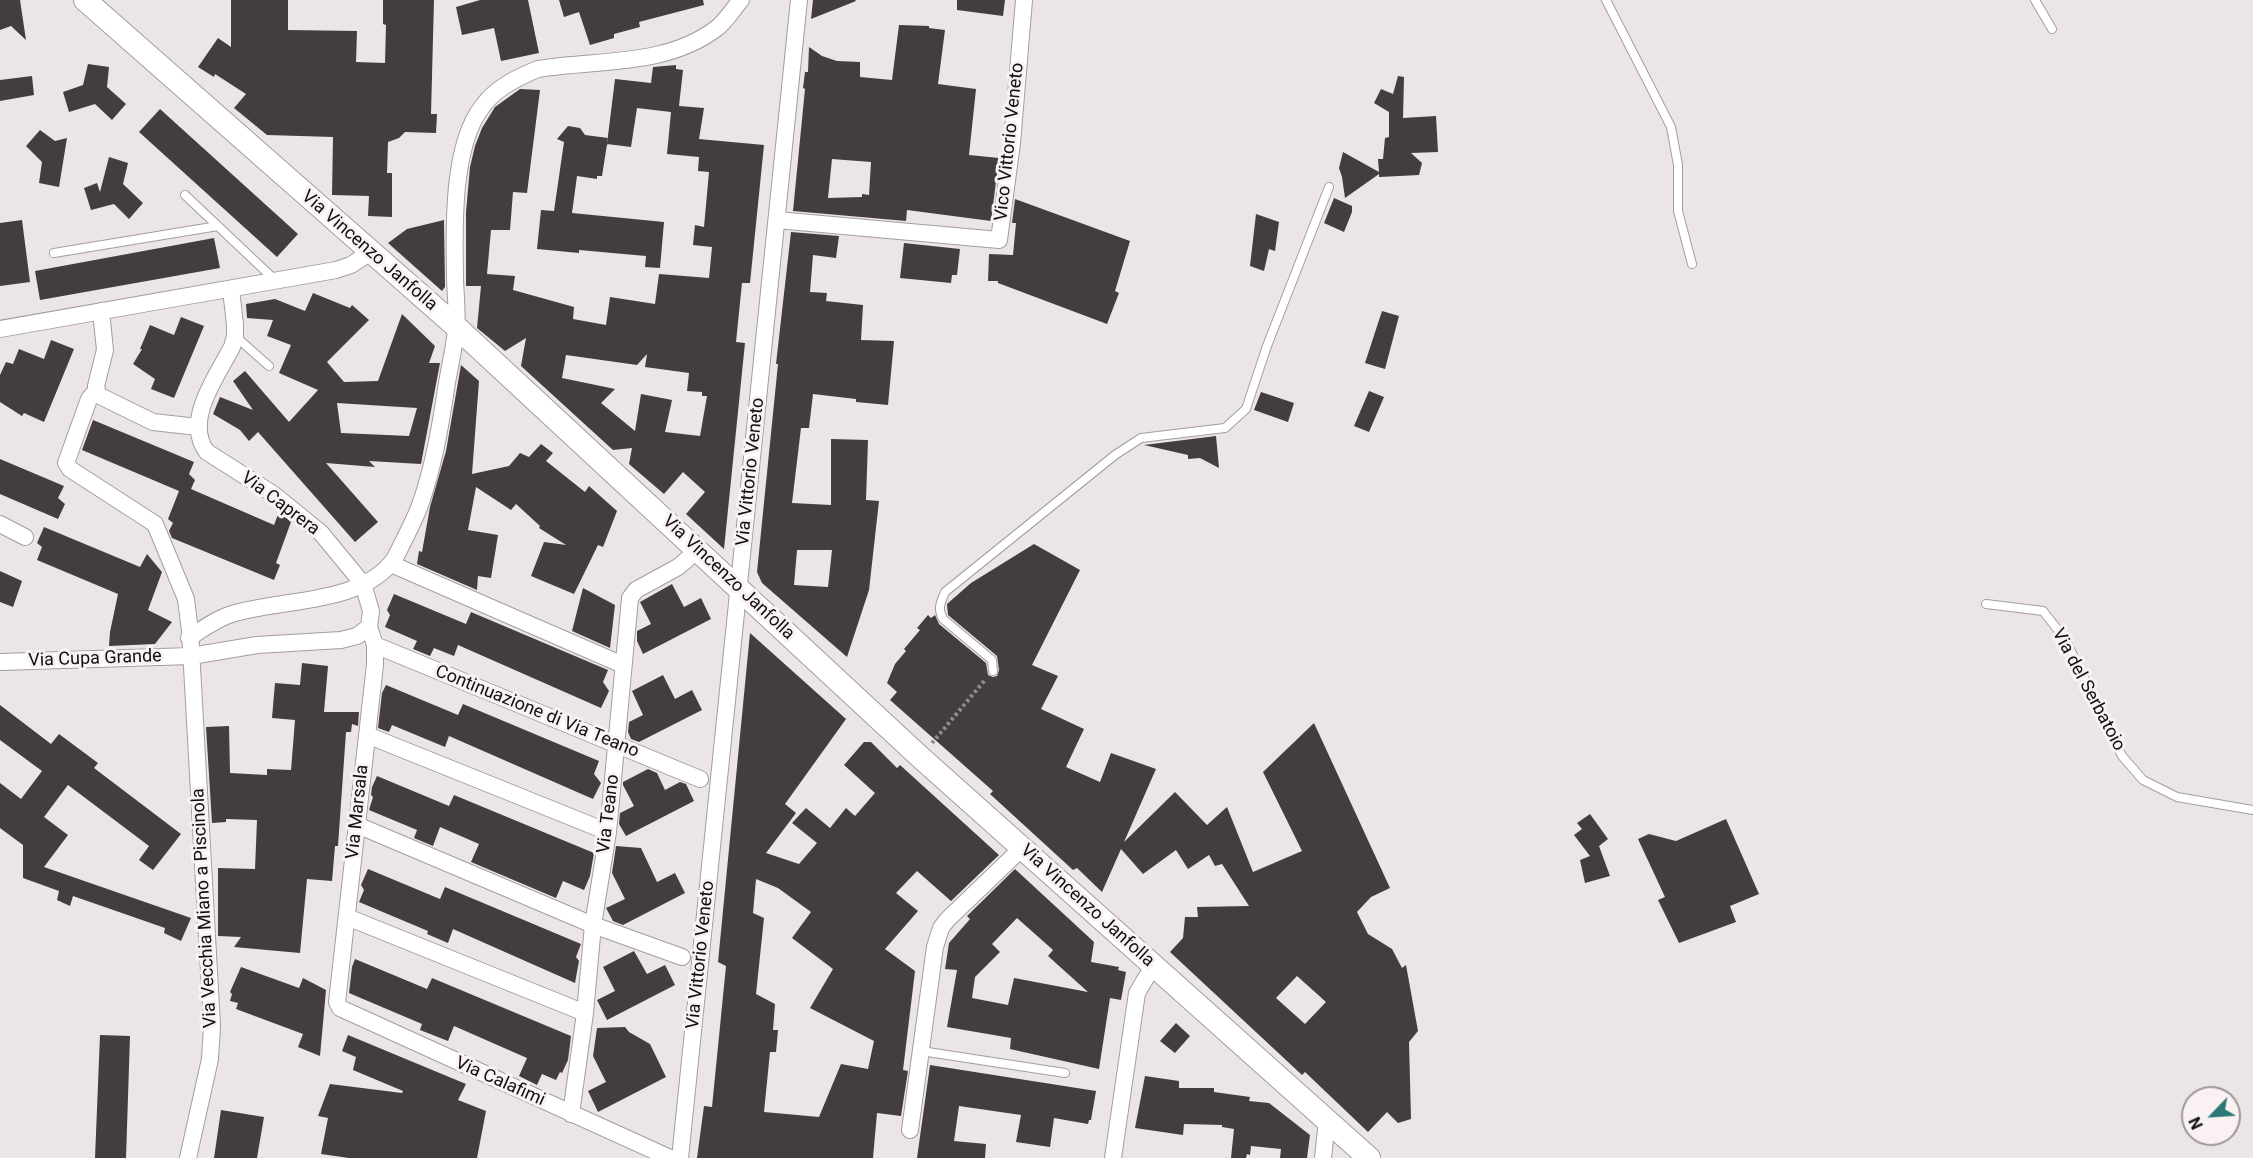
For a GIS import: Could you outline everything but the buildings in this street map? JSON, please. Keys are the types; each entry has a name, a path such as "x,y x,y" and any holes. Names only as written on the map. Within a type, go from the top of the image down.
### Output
{"main road":[{"name":"Via Vincenzo Janfolla","path":"85,0 456,328 920,756 1369,1158"}],"street":[{"path":"189,638 207,625 230,615 326,596 368,581 391,564 417,512 428,480 439,430 456,328 454,264 458,181 462,156 473,122 483,105 519,76 538,69 670,53 704,37 719,27 741,0"},
{"name":"Via Vittorio Veneto","path":"680,1158 799,0"},
{"name":"Vico Vittorio Veneto","path":"777,220 999,240 1012,143 1024,0"},
{"path":"0,329 336,270 351,265 369,253"},
{"path":"101,311 105,350 96,391 102,397 153,422 198,427 201,410 232,347 235,336 231,290"},
{"name":"Via Vecchia Miano a Piscinola","path":"96,391 89,399 66,463 70,469 153,522 157,527 189,611 212,1026 210,1059 188,1158"},
{"name":"Via Caprera","path":"198,427 202,445 207,452 273,494 307,520 368,581"},
{"path":"0,524 25,537"},
{"name":"Via Teano","path":"572,1114 593,925 608,832 631,595 678,567 698,550"},
{"path":"391,564 623,665"},
{"path":"191,656 257,645 341,640 357,636 369,627 371,611 368,581"},
{"name":"Via Marsala","path":"338,998 375,665 375,645 369,627"},
{"name":"Continuazione di Via Teano","path":"375,645 700,779"},
{"name":"Via Cupa Grande","path":"0,663 191,656"},
{"path":"367,735 608,832"},
{"path":"357,825 593,925 682,957"},
{"path":"910,1130 935,947 941,928 1023,847"},
{"path":"347,917 585,1013"},
{"path":"1113,1158 1137,993 1153,966"},
{"name":"Via Calafimi","path":"338,998 340,1008 345,1012 670,1158"},
{"path":"1323,1158 1328,1120"}],"lane":[{"path":"1606,0 1671,127 1678,165 1678,211 1692,264"},
{"path":"2035,0 2052,29"},
{"path":"993,670 992,660 943,619 939,612 939,605 945,592 1116,455 1141,438 1225,428 1246,409 1267,346 1329,187"},
{"path":"185,195 276,281"},
{"path":"54,253 218,226"},
{"path":"235,336 269,366"},
{"name":"Via del Serbatoio","path":"1986,604 2043,611 2065,639 2122,756 2143,780 2177,797 2253,810"},
{"path":"921,1051 1065,1073"}],"path":[{"path":"920,756 993,670"}]}
